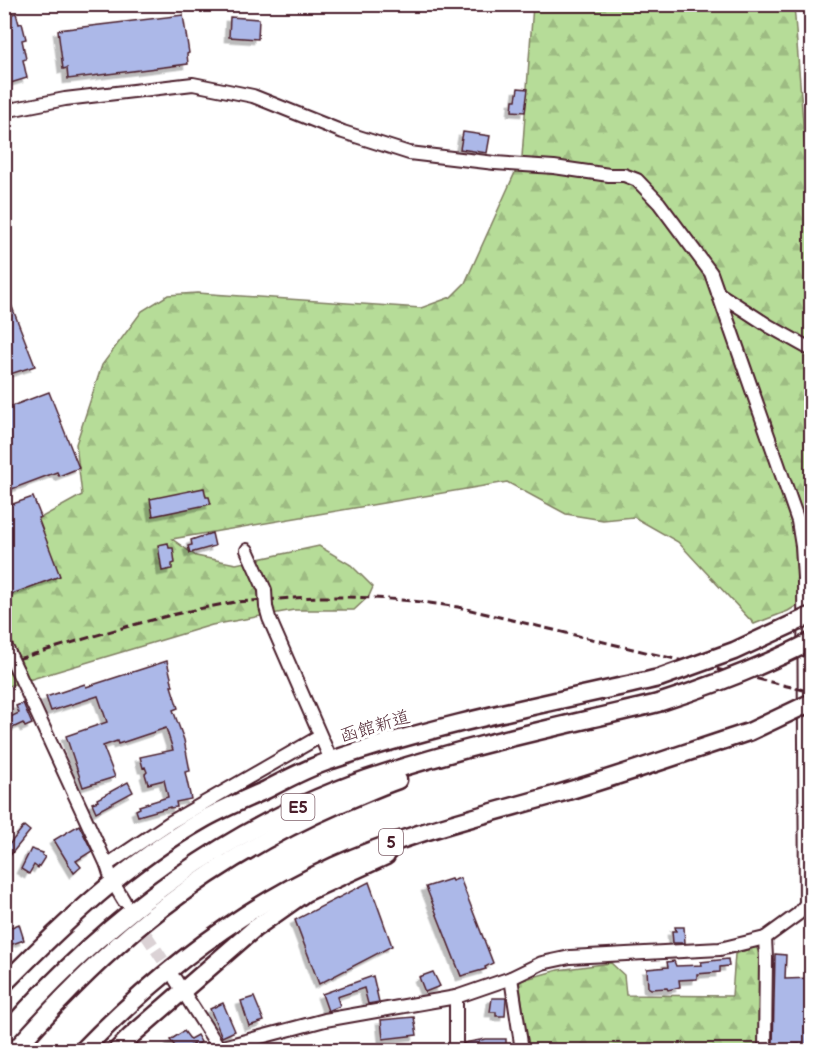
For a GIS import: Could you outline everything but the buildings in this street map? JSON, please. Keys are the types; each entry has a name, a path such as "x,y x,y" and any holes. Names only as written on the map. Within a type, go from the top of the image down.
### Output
{"highway":[{"name":"函館新道","path":"4,984 71,918 110,873 204,819 331,760 429,731 659,678 734,651 812,615"},
{"name":"E5","path":"15,1050 88,971 164,905 210,873 282,831 387,784 459,760 658,703 729,679 812,641"},
{"name":"5","path":"83,1050 160,978 206,942 276,896 333,867 389,843 598,782 749,732 812,702"},
{"name":"E5","path":"4,1035 76,959 114,925 155,892 247,832 294,809 383,773 448,754 658,703"},
{"path":"117,1050 178,985 305,893 389,855 389,843"}],"street":[{"path":"4,111 64,99 193,84 253,96 343,132 409,153 624,175 638,180 711,273 798,521 808,576 809,903 798,914 765,938 720,950 570,957 542,963 511,978 456,997 325,1020 217,1049 178,985"},
{"path":"718,293 812,350"},
{"path":"247,550 265,590 269,618 331,760"},
{"path":"7,648 124,901"},
{"path":"110,873 171,822 319,737"},
{"path":"765,938 765,1050"},
{"path":"511,978 522,1050"},
{"path":"456,997 456,1050"}],"green space":[{"path":"533,5 794,5 809,200 812,201 811,597 788,611 754,624 678,542 634,517 603,520 566,514 507,482 172,539 196,556 236,564 319,546 351,565 373,587 369,596 354,610 294,610 212,625 5,687 4,538 82,495 76,444 102,365 142,311 168,295 197,293 421,308 451,297 465,283 522,157"},
{"path":"756,947 762,958 759,1050 529,1050 519,981 558,970 611,963 624,975 626,995 732,996 735,954"}],"tunnel":[{"path":"136,920 173,975"}],"railway":[{"path":"4,663 144,622 201,608 244,601 290,598 362,598 458,607 812,692"}]}
